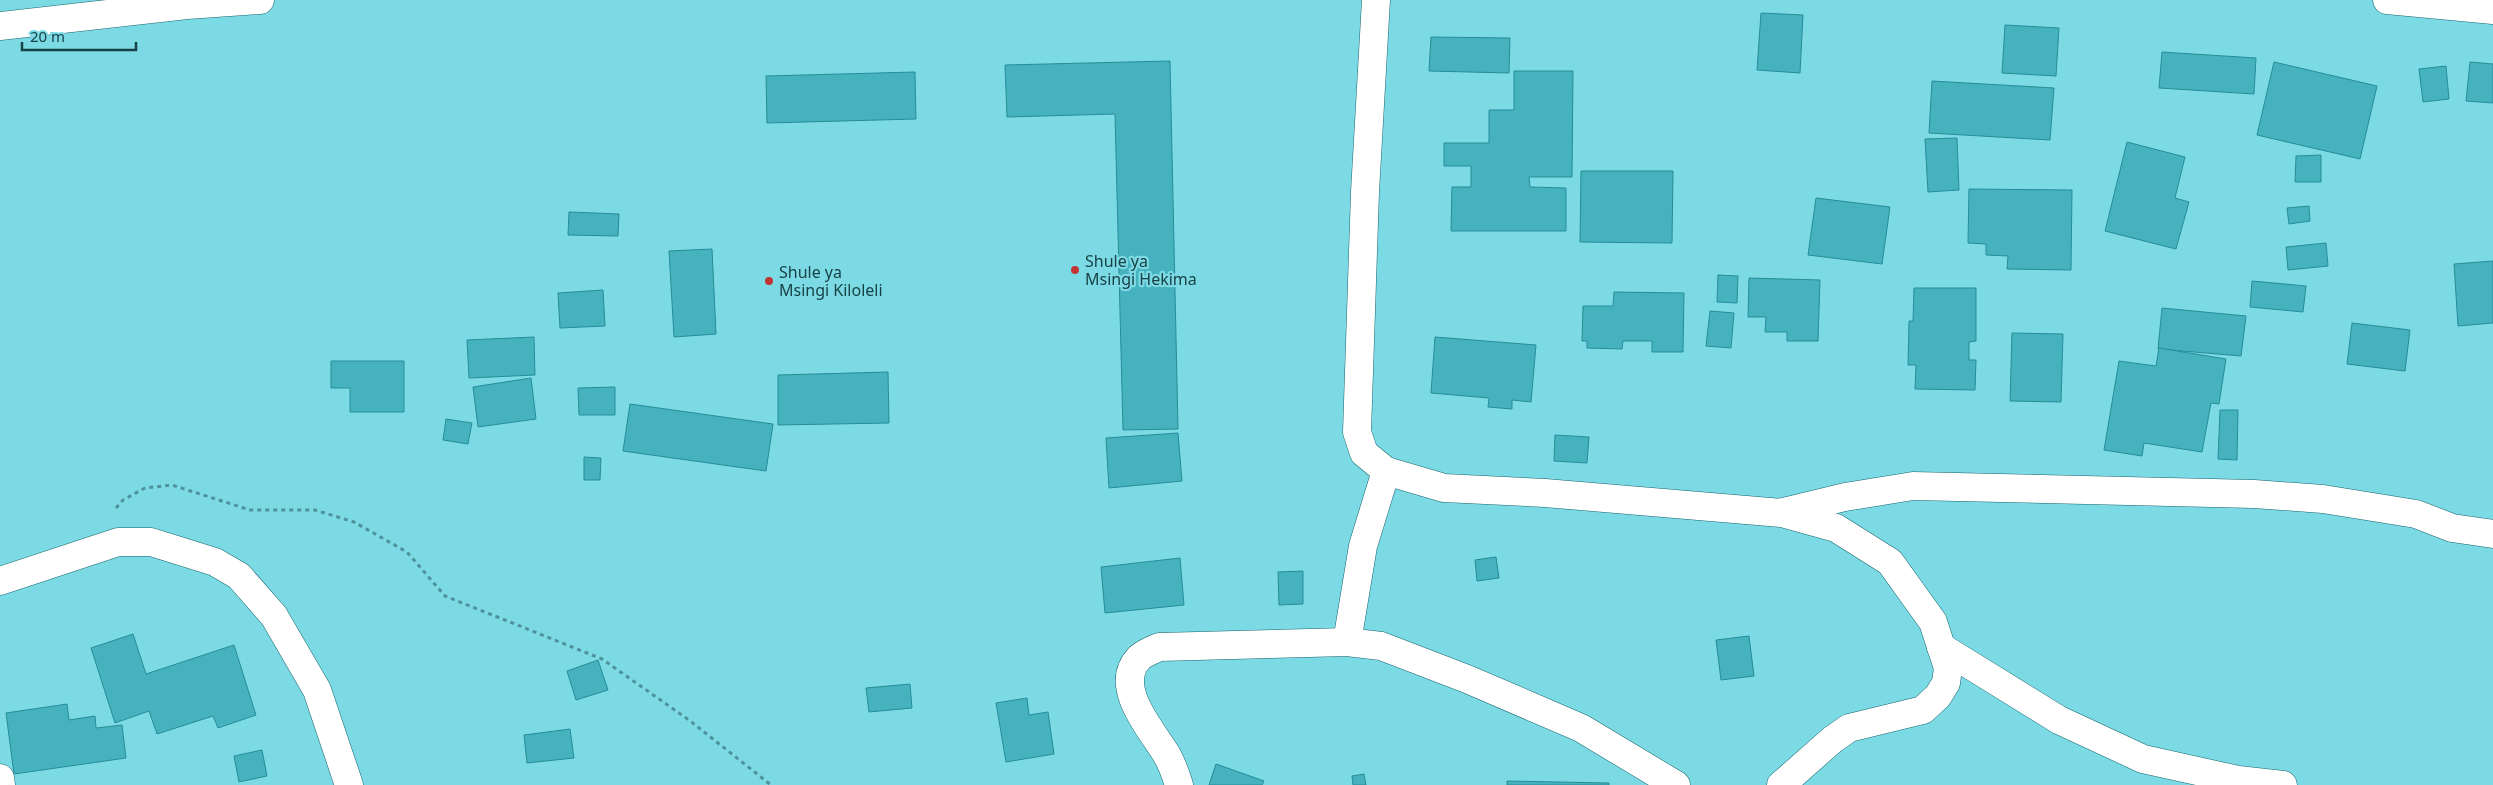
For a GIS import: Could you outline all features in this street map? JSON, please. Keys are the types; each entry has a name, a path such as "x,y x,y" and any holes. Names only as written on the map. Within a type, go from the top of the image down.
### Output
{"street":[{"path":"0,26 186,2 260,0"},
{"path":"1376,0 1365,192 1357,432 1364,453 1386,471 1444,488 1545,493 1782,513 1836,528 1890,562 1933,622 1948,668 1946,683 1938,696 1923,710 1849,728 1832,740 1782,785"},
{"path":"2387,0 2493,10"},
{"path":"1347,642 1363,546 1386,471"},
{"path":"1782,513 1845,496 1913,486 2147,493 2254,494 2323,499 2416,514 2452,528 2493,534"},
{"path":"0,581 118,542 151,542 215,562 239,576 274,616 316,690 350,785"},
{"path":"1179,785 1173,767 1164,750 1134,705 1131,680 1133,668 1139,658 1159,647 1347,642 1381,646 1581,728 1676,785"},
{"path":"1941,647 2059,720 2143,759 2238,780 2283,785"},
{"path":"0,778 1,785"}],"path":[{"path":"81,554 123,500 144,488 172,485 250,510 315,510 354,522 407,552 445,596 602,659 689,720 771,785"}],"building":[{"path":"1761,13 1803,15 1800,73 1757,70"},
{"path":"2005,25 2059,28 2056,76 2002,73"},
{"path":"1431,37 1510,38 1509,73 1429,71"},
{"path":"2162,52 2256,58 2254,94 2159,88"},
{"path":"1170,61 1178,429 1123,430 1115,114 1007,117 1005,65"},
{"path":"2274,62 2377,86 2360,159 2257,135"},
{"path":"2470,62 2493,64 2493,103 2466,101"},
{"path":"2446,66 2449,99 2423,102 2419,69"},
{"path":"1514,71 1573,71 1572,177 1529,177 1530,187 1566,188 1566,231 1451,231 1452,187 1471,187 1471,166 1444,166 1444,143 1489,143 1489,110 1514,110"},
{"path":"915,72 916,119 767,123 766,76"},
{"path":"1932,81 2054,88 2050,140 1929,133"},
{"path":"1957,138 1959,190 1928,192 1925,139"},
{"path":"2127,142 2185,157 2175,198 2189,202 2176,249 2105,231"},
{"path":"2321,155 2321,182 2295,182 2296,156"},
{"path":"1581,171 1673,171 1672,243 1580,242"},
{"path":"1969,189 2072,190 2071,270 2007,269 2008,256 1986,255 1986,244 1968,243"},
{"path":"1816,198 1890,207 1882,264 1808,255"},
{"path":"2309,206 2310,221 2289,224 2287,208"},
{"path":"569,212 619,214 618,236 568,235"},
{"path":"2326,243 2328,266 2288,270 2286,247"},
{"path":"712,249 716,334 674,337 669,251"},
{"path":"2493,261 2493,323 2458,326 2454,264"},
{"path":"1718,275 1738,276 1737,303 1717,302"},
{"path":"1749,278 1820,280 1818,341 1787,341 1787,332 1765,332 1766,317 1748,317"},
{"path":"2252,281 2306,286 2303,312 2250,307"},
{"path":"1914,288 1976,288 1976,341 1969,342 1969,360 1976,360 1975,390 1915,389 1916,365 1908,365 1909,321 1913,321"},
{"path":"603,290 605,326 560,328 558,293"},
{"path":"1614,292 1684,293 1683,352 1652,352 1652,341 1623,341 1622,349 1587,348 1587,341 1582,341 1583,306 1613,306"},
{"path":"2162,308 2246,316 2241,356 2158,349"},
{"path":"1710,311 1734,313 1731,348 1706,346"},
{"path":"2352,323 2410,330 2405,371 2347,364"},
{"path":"2012,333 2063,334 2061,402 2010,401"},
{"path":"534,337 535,375 469,378 467,340"},
{"path":"1435,337 1536,345 1531,402 1512,400 1512,409 1488,407 1489,398 1431,393"},
{"path":"2159,348 2226,359 2219,404 2211,403 2202,452 2144,443 2142,456 2104,450 2119,361 2156,366"},
{"path":"331,361 404,361 404,412 350,412 350,388 331,388"},
{"path":"888,372 889,423 778,425 778,375"},
{"path":"531,378 536,419 478,427 473,387"},
{"path":"615,387 615,415 579,415 578,388"},
{"path":"630,404 773,424 766,471 623,451"},
{"path":"2220,410 2238,410 2237,460 2218,459"},
{"path":"446,419 472,423 468,444 443,440"},
{"path":"1178,433 1182,481 1109,488 1106,438"},
{"path":"1555,435 1589,437 1587,463 1554,461"},
{"path":"584,457 601,458 600,480 584,480"},
{"path":"1496,557 1499,578 1477,581 1475,560"},
{"path":"1180,558 1184,605 1105,613 1101,567"},
{"path":"1303,571 1303,604 1279,605 1278,572"},
{"path":"133,634 146,674 234,645 256,715 218,728 213,716 157,734 149,711 115,723 91,648"},
{"path":"1749,636 1754,676 1721,680 1716,640"},
{"path":"598,660 608,690 576,700 567,671"},
{"path":"910,684 912,708 869,712 866,688"},
{"path":"1027,698 1029,715 1048,712 1054,754 1006,762 996,703"},
{"path":"67,704 69,720 95,716 96,728 122,725 126,758 14,774 6,713"},
{"path":"570,729 574,758 527,763 524,735"},
{"path":"262,750 267,776 239,782 234,756"},
{"path":"1216,764 1264,781 1262,785 1209,785"},
{"path":"1364,774 1366,785 1353,785 1352,776"},
{"path":"1507,781 1609,783 1609,785 1507,785"}],"place":[{"name":"Shule ya Msingi Hekima","path":"1075,270"},
{"name":"Shule ya Msingi Kiloleli","path":"769,281"}]}
